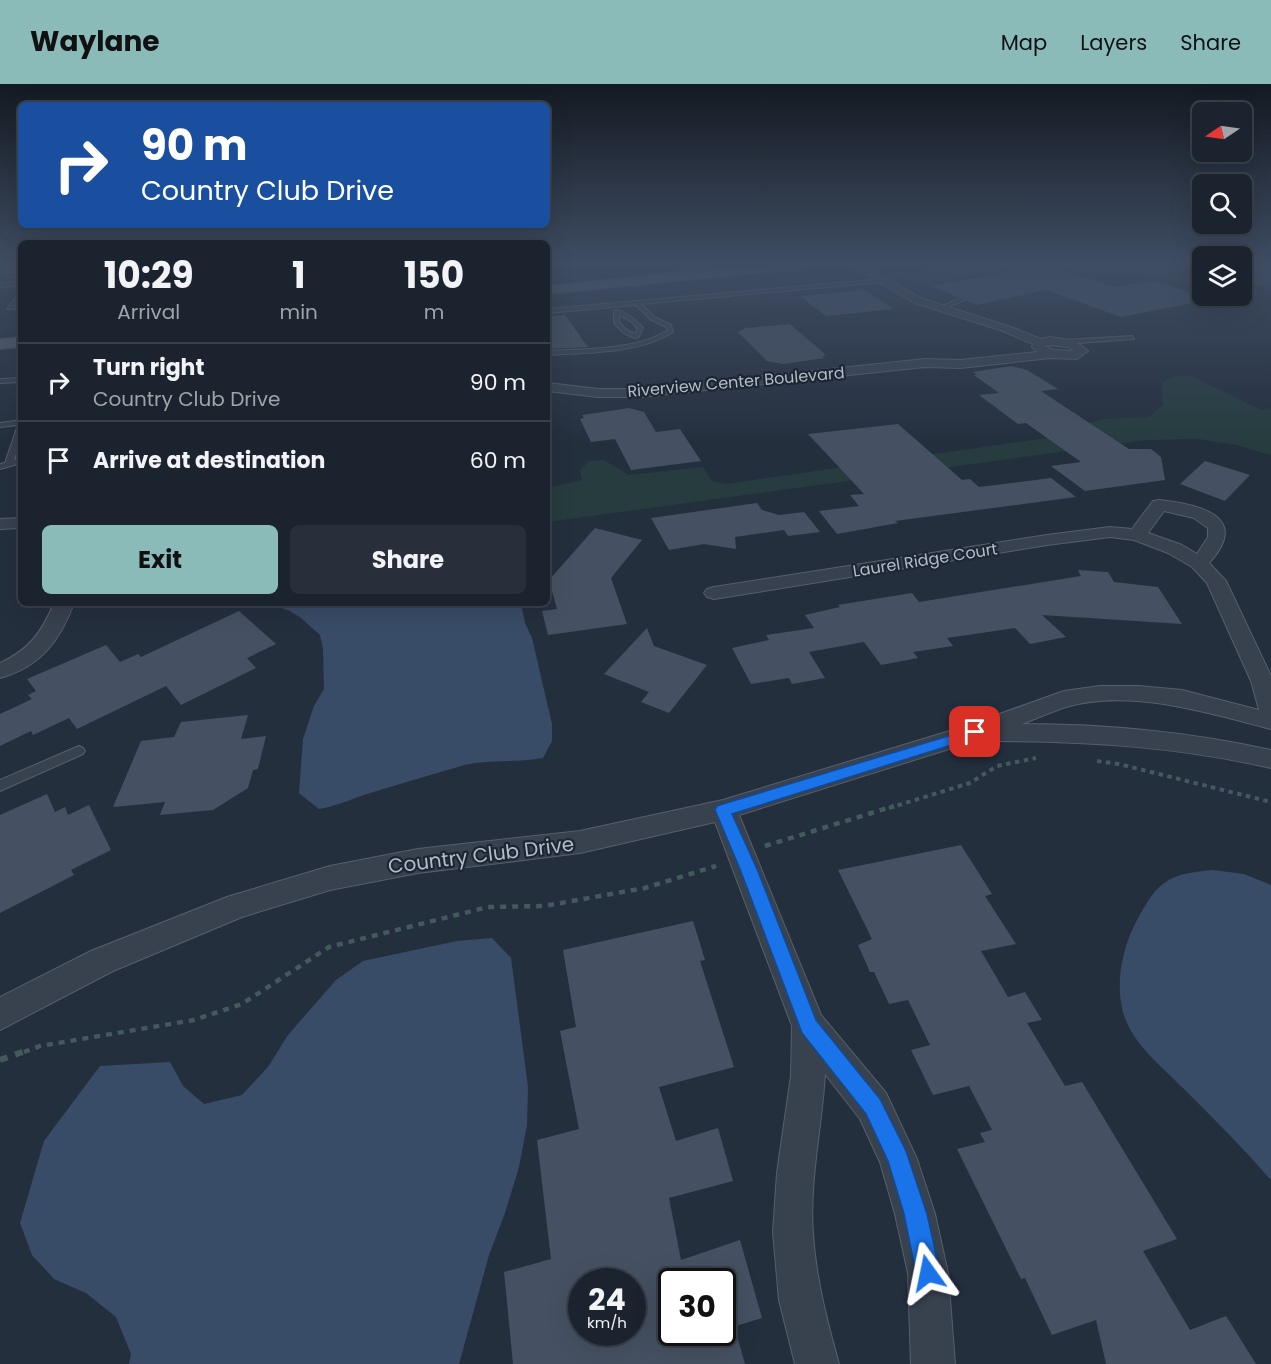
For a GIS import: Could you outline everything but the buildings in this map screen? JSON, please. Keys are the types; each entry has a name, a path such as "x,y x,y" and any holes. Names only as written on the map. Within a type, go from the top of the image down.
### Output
{"main road":[{"path":"0,331 18,329"},
{"path":"0,344 18,342"}],"street":[{"name":"Riverview Center Boulevard","path":"992,324 1007,328 1051,354"},
{"name":"Riverview Center Boulevard","path":"550,387 598,393 641,393 925,363 960,364 1051,354 1072,356 1080,353 1081,350 1013,324"},
{"name":"Riverview Center Boulevard","path":"925,363 946,356 1061,342"},
{"path":"1137,535 1159,505 1184,507 1208,517 1217,528 1218,541 1211,552 1199,563"},
{"path":"0,524 18,523"},
{"name":"Laurel Ridge Court","path":"714,593 1047,540 1110,532 1137,535 1175,549 1199,563 1216,581 1262,681 1271,710"},
{"path":"0,671 37,652 53,633 63,606"},
{"name":"Country Club Drive","path":"0,1014 102,961 237,906 330,878 418,861 604,838 723,810 975,732 1064,699 1100,694 1139,694 1182,698 1271,721"},
{"name":"Country Club Drive","path":"975,732 1082,732 1182,741 1271,759"},
{"path":"723,810 809,1026 873,1106 898,1159 915,1214 928,1273 933,1364"},
{"path":"809,1026 808,1077 796,1173 793,1232 800,1300 818,1364"}],"lane":[{"path":"628,324 636,337 628,345"},
{"path":"550,354 628,345 659,338 671,331 669,326 664,324"},
{"name":"Riverview Center Boulevard","path":"1061,342 1132,338 1117,345 1081,350"},
{"path":"0,381 18,380"},
{"path":"0,424 18,424"},
{"path":"4,465 18,431"},
{"path":"0,786 79,751"}],"path":[{"path":"769,845 970,783 997,765 1042,758"},
{"path":"1095,760 1271,802"},
{"path":"0,1060 49,1044 194,1020 242,1004 330,947 488,907 543,906 645,888 724,864"}],"green space":[{"path":"1175,376 1191,376 1261,410 1271,409 1271,455 1236,445 1198,439 1147,440 550,522 550,488 582,480 580,470 589,461 604,460 629,475 703,467 712,481 725,484 1046,438 1101,419 1149,417 1163,405 1162,382"}],"water":[{"path":"275,606 522,606 525,623 532,638 552,724 552,741 543,758 465,765 319,809 299,793 303,739 314,706 324,689 323,648 320,635 288,610"},
{"path":"1213,870 1244,874 1271,885 1271,1180 1228,1133 1145,1050 1127,1023 1120,998 1121,972 1126,945 1151,897 1174,877"},
{"path":"492,938 511,958 528,1087 527,1125 519,1167 489,1255 459,1364 129,1364 131,1354 116,1317 86,1293 54,1279 32,1255 20,1223 44,1141 100,1066 170,1062 183,1086 204,1104 242,1095 268,1067 288,1035 336,980 363,961 457,941"}],"route":[{"path":"928,1273 915,1214 898,1159 873,1106 809,1026 723,810 975,732"}]}
